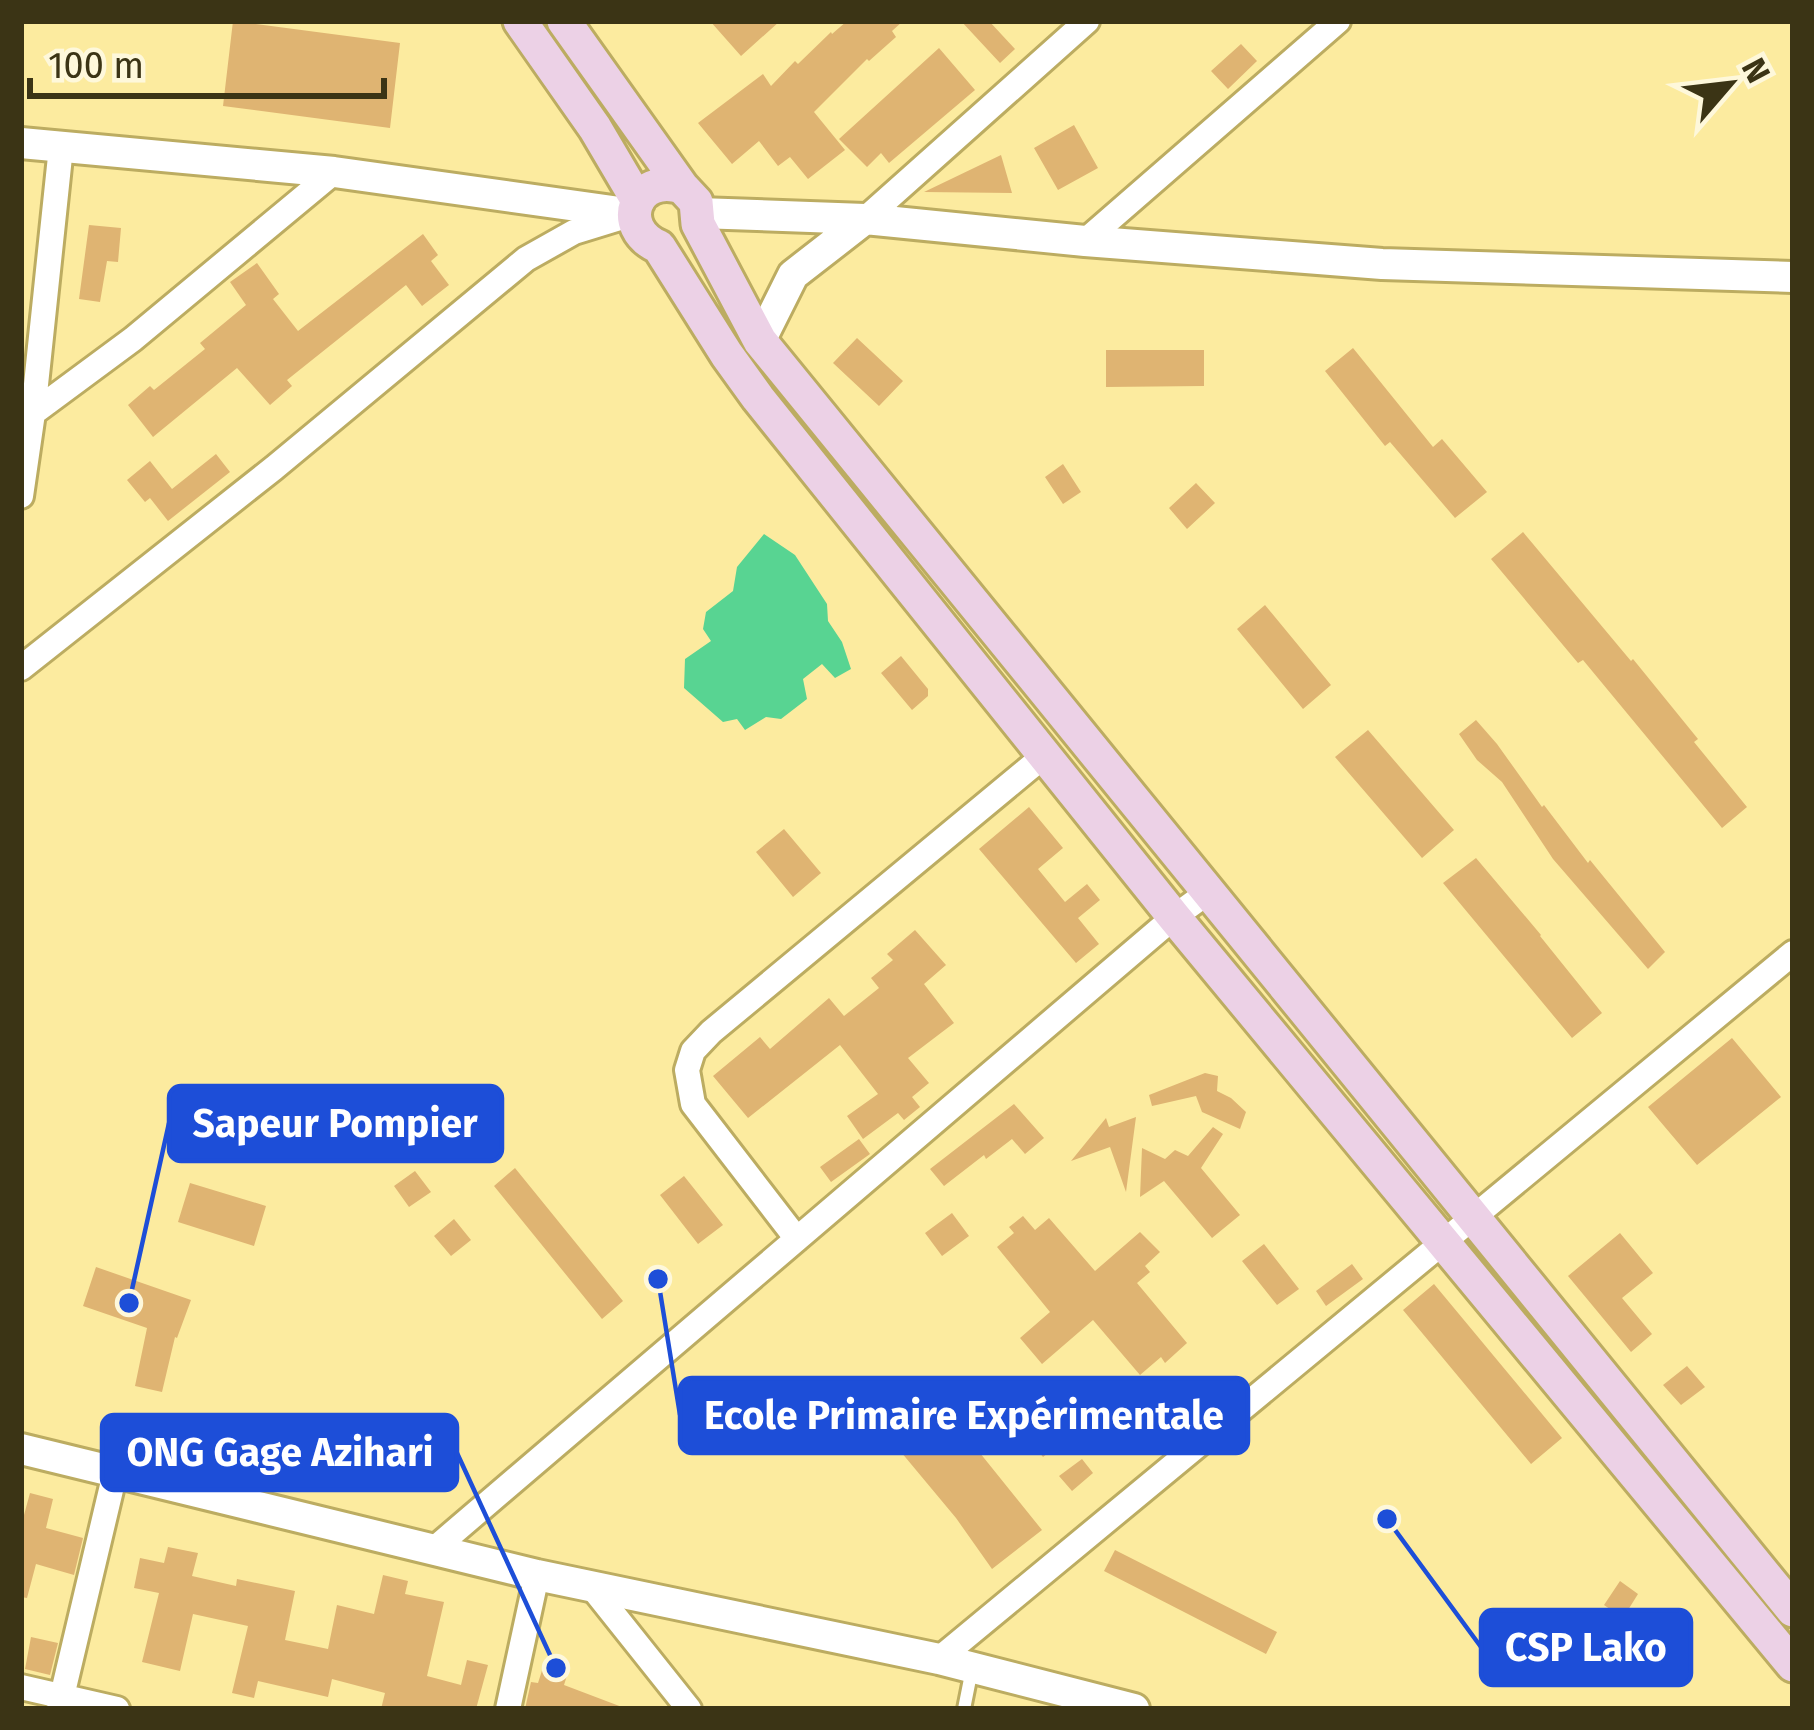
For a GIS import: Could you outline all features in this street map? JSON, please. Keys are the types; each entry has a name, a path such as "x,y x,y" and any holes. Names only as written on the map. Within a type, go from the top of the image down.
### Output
{"main road":[{"path":"520,21 595,128 636,207 641,235 659,247 758,398 1174,917 1793,1665"},
{"path":"564,21 693,208 760,341 1793,1610"},
{"path":"636,207 646,190 670,183 693,208 694,233 679,245 659,247"}],"street":[{"path":"760,341 793,275 865,218 1087,21"},
{"path":"1085,241 1338,21"},
{"path":"21,143 636,207"},
{"path":"21,496 61,147"},
{"path":"33,412 133,339 334,172"},
{"path":"21,668 274,468 526,259 574,232 636,207"},
{"path":"693,208 865,218 1382,264 1793,278"},
{"path":"797,1239 693,1104 687,1070 693,1051 1045,755"},
{"path":"434,1549 1174,917 1208,893"},
{"path":"939,1660 1793,953"},
{"path":"21,1449 537,1574 939,1660 1134,1709"},
{"path":"60,1703 115,1473"},
{"path":"508,1709 537,1574"},
{"path":"591,1586 689,1709"},
{"path":"21,1687 60,1703 117,1709"}],"lane":[{"path":"964,1709 973,1668"}],"green space":[{"path":"764,534 795,555 827,604 828,621 851,669 835,678 822,664 803,679 807,699 781,719 766,717 745,730 737,719 723,722 684,688 685,659 711,641 703,629 706,612 733,591 737,567"}],"building":[{"path":"233,21 400,43 390,128 223,106"},
{"path":"710,21 780,21 741,56"},
{"path":"847,21 903,21 892,31 896,37 814,112 845,150 808,179 790,157 778,166 759,141 732,164 698,123 763,74 771,86"},
{"path":"961,21 989,21 1015,49 1000,63"},
{"path":"1241,44 1257,61 1228,89 1211,71"},
{"path":"939,48 975,90 889,163 881,153 867,167 839,139"},
{"path":"1074,125 1098,168 1058,190 1034,148"},
{"path":"1001,155 1012,193 924,192"},
{"path":"89,225 121,228 118,262 107,261 100,302 79,299"},
{"path":"423,234 438,255 431,261 449,285 422,306 406,285 287,380 292,386 270,405 237,368 153,437 128,405 205,349 200,343 246,305 230,282 257,263 279,294 273,299 298,331"},
{"path":"857,338 903,381 879,406 833,363"},
{"path":"1353,348 1433,447 1442,439 1487,492 1455,518 1390,442 1385,446 1325,371"},
{"path":"1106,350 1204,350 1204,386 1106,387"},
{"path":"216,454 230,472 168,521 127,480 150,461 172,489"},
{"path":"1063,464 1081,492 1063,504 1045,477"},
{"path":"1196,483 1215,503 1187,529 1169,508"},
{"path":"1523,532 1633,659 1747,807 1722,828 1583,660 1578,663 1491,559"},
{"path":"1265,605 1331,685 1303,709 1237,629"},
{"path":"901,656 928,689 928,696 912,710 881,673"},
{"path":"1476,720 1542,807 1665,952 1648,969 1553,859 1502,782 1477,760 1459,734"},
{"path":"1368,730 1454,830 1422,858 1335,757"},
{"path":"1029,807 1063,848 1038,869 1065,902 1087,884 1100,900 1078,918 1099,944 1076,963 979,849"},
{"path":"784,829 821,873 793,897 756,852"},
{"path":"1476,858 1602,1013 1572,1038 1443,883"},
{"path":"915,930 946,965 924,984 954,1023 908,1058 929,1083 912,1097 920,1107 904,1120 898,1113 863,1139 847,1116 878,1094 840,1045 748,1118 713,1076 760,1037 770,1049 829,998 844,1016 879,988 871,978 893,960 887,954"},
{"path":"1732,1038 1781,1097 1697,1165 1648,1107"},
{"path":"1205,1073 1218,1076 1217,1091 1246,1112 1240,1129 1202,1112 1196,1096 1152,1106 1149,1095"},
{"path":"1014,1104 1044,1138 1025,1154 1012,1139 944,1186 930,1169"},
{"path":"1136,1117 1126,1192 1110,1147 1071,1161 1106,1118 1109,1127"},
{"path":"1213,1127 1223,1134 1201,1168 1240,1215 1212,1238 1164,1181 1140,1197 1142,1148 1165,1159 1175,1150 1188,1156"},
{"path":"859,1139 870,1154 831,1182 820,1167"},
{"path":"515,1168 623,1301 602,1319 494,1186"},
{"path":"415,1171 431,1192 409,1207 394,1186"},
{"path":"684,1176 723,1225 698,1244 660,1195"},
{"path":"190,1183 266,1206 254,1246 178,1222"},
{"path":"952,1213 969,1236 942,1256 925,1233"},
{"path":"1023,1216 1035,1230 1049,1218 1095,1271 1140,1232 1160,1252 1145,1266 1150,1272 1137,1283 1187,1343 1165,1363 1161,1357 1140,1375 1093,1320 1042,1364 1020,1338 1050,1312 997,1247 1014,1233 1009,1227"},
{"path":"454,1219 471,1240 451,1256 434,1236"},
{"path":"1620,1233 1653,1273 1622,1298 1652,1334 1631,1352 1568,1276"},
{"path":"1264,1244 1299,1289 1277,1305 1242,1261"},
{"path":"1352,1264 1363,1279 1326,1306 1316,1291"},
{"path":"96,1267 191,1300 175,1337 162,1392 135,1386 147,1328 83,1306"},
{"path":"1434,1284 1562,1438 1531,1464 1403,1310"},
{"path":"1687,1366 1705,1387 1681,1405 1663,1385"},
{"path":"947,1394 978,1395 951,1417 1042,1530 992,1569 891,1440"},
{"path":"1048,1418 1065,1439 1043,1457 1026,1436"},
{"path":"1082,1459 1093,1473 1072,1491 1059,1476"},
{"path":"30,1493 53,1499 46,1528 83,1538 74,1575 36,1564 27,1598 21,1597 21,1526"},
{"path":"168,1547 198,1553 192,1576 295,1591 285,1640 328,1649 337,1605 374,1614 383,1575 408,1581 405,1594 444,1602 427,1676 461,1685 467,1660 488,1665 476,1709 381,1709 385,1693 332,1679 328,1697 258,1681 254,1698 232,1693 248,1626 193,1614 180,1671 142,1662 159,1593 134,1588 140,1558 164,1563"},
{"path":"1115,1550 1277,1632 1266,1654 1104,1571"},
{"path":"1620,1581 1638,1594 1623,1618 1604,1605"},
{"path":"31,1637 58,1643 50,1675 25,1669"},
{"path":"546,1658 570,1666 564,1685 621,1709 525,1709 531,1682 538,1683"}],"place":[{"name":"Ecole Primaire Expérimentale","path":"658,1279"},
{"name":"Sapeur Pompier","path":"129,1303"},
{"name":"CSP Lako","path":"1387,1519"},
{"name":"ONG Gage Azihari","path":"556,1668"}]}
